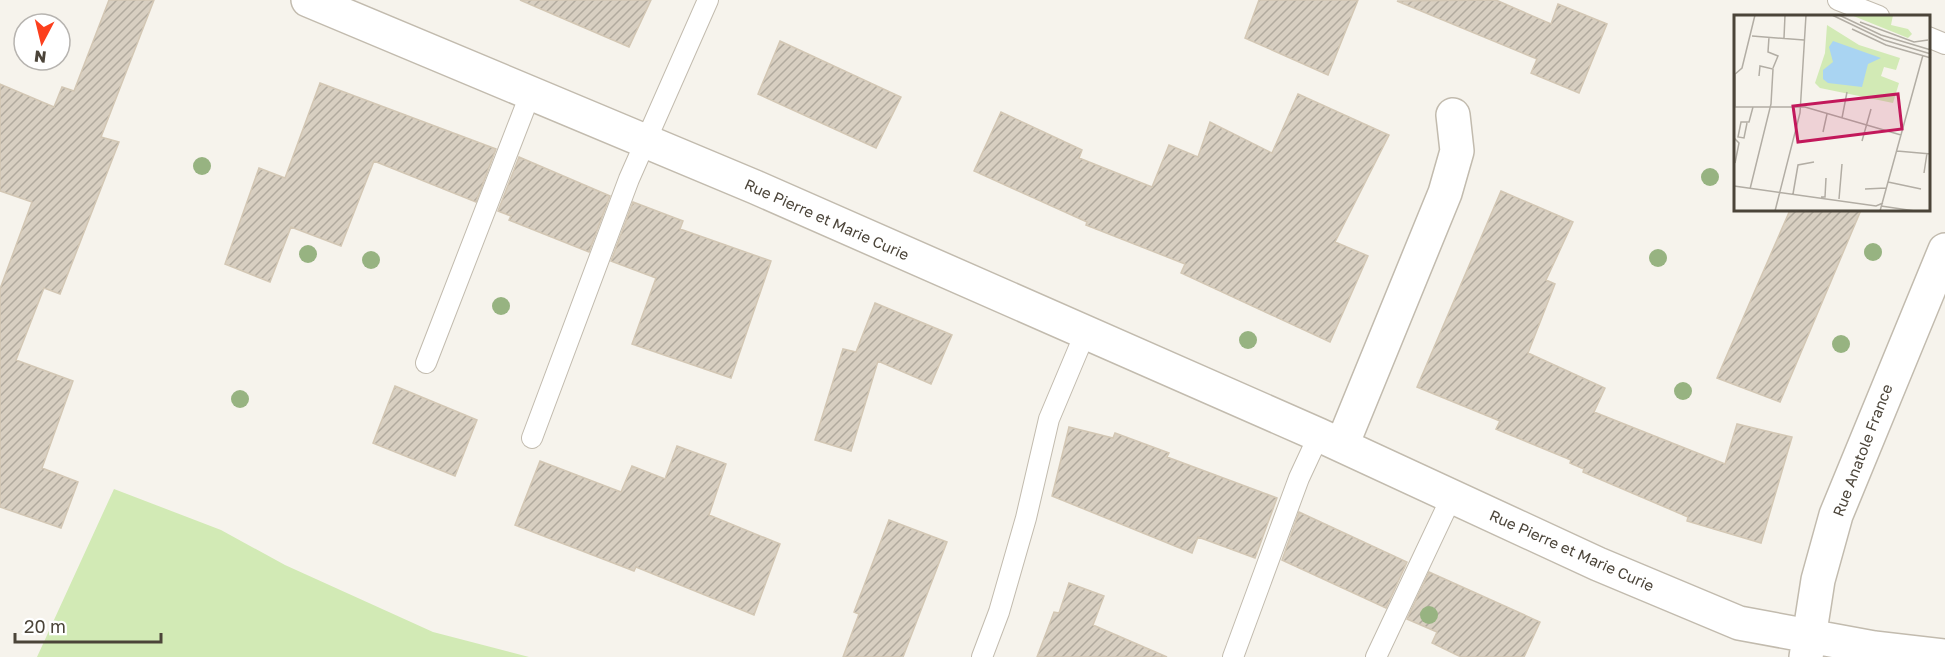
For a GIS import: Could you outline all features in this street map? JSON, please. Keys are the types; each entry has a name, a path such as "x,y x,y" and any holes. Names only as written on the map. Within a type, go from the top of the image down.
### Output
{"street":[{"name":"Rue Pierre et Marie Curie","path":"309,0 648,140 1086,331 1330,440 1598,564 1739,623 1807,647 1945,656"},
{"path":"1330,440 1445,194 1457,151 1453,114"},
{"name":"Rue Anatole France","path":"1807,647 1818,580 1836,514 1945,250"}],"lane":[{"path":"532,438 629,179 708,0"},
{"path":"1838,0 1876,15"},
{"path":"1930,37 1945,44"},
{"path":"426,363 531,92"},
{"path":"982,657 999,612 1026,518 1049,419 1086,331"},
{"path":"1233,657 1299,478 1330,440"},
{"path":"1376,657 1452,496"}],"green space":[{"path":"114,489 221,530 285,565 433,632 529,657 37,657"}],"building":[{"path":"109,0 154,0 101,137 119,142 60,294 44,288 16,360 73,381 42,468 78,482 61,528 0,507 0,289 32,202 0,191 0,84 54,107 62,87 74,91"},
{"path":"520,0 651,0 629,47"},
{"path":"1259,0 1358,0 1328,75 1245,38"},
{"path":"1496,0 1551,24 1558,4 1607,24 1579,93 1531,73 1537,59 1397,1"},
{"path":"780,41 901,97 876,148 758,94"},
{"path":"320,83 496,149 476,202 374,161 341,246 291,227 270,282 225,264 259,168 285,178"},
{"path":"1298,94 1389,135 1335,242 1368,256 1330,342 1181,273 1185,264 1086,225 1087,222 974,171 1001,112 1082,150 1079,158 1152,187 1169,145 1198,157 1210,122 1272,153"},
{"path":"519,157 610,196 589,252 509,220 511,216 498,211"},
{"path":"1501,191 1573,222 1546,280 1555,284 1528,353 1605,388 1594,412 1725,464 1737,424 1792,437 1761,543 1687,521 1688,517 1583,472 1584,469 1570,463 1571,460 1496,429 1500,421 1417,387"},
{"path":"633,202 683,221 680,229 771,261 731,378 632,344 656,278 611,261"},
{"path":"1789,212 1860,212 1780,402 1717,378"},
{"path":"875,303 952,335 931,384 878,361 851,451 815,440 843,349 856,352"},
{"path":"395,386 477,420 455,476 373,443"},
{"path":"1069,427 1113,438 1115,433 1169,453 1167,457 1277,498 1255,558 1198,537 1192,553 1052,496"},
{"path":"677,446 726,464 709,515 780,544 754,615 636,567 634,571 515,525 540,461 621,492 632,466 665,479"},
{"path":"1299,512 1407,562 1386,608 1282,560"},
{"path":"889,520 947,542 903,657 843,657 859,614 854,612"},
{"path":"1429,572 1540,622 1524,657 1461,657 1432,643 1437,632 1407,619"},
{"path":"1069,583 1104,596 1093,625 1167,657 1037,657 1054,612 1059,613"}]}
